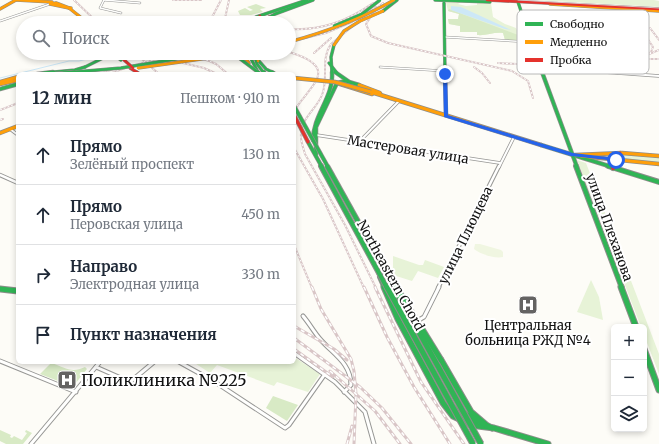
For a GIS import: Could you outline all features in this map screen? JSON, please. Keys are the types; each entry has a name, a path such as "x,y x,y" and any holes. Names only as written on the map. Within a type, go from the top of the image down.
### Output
{"main road":[{"path":"0,9 16,0 67,4 80,16"},
{"path":"281,9 313,0"},
{"path":"331,28 362,14 380,0"},
{"path":"296,38 331,28 365,15 390,0"},
{"path":"296,39 330,32 370,18 383,11 395,0"},
{"path":"300,39 342,26 364,17 395,0"},
{"path":"313,142 313,125 332,84 329,63 330,52 340,36 348,28 385,8 395,0"},
{"path":"435,0 484,0"},
{"path":"440,0 444,2 452,0 519,2 659,9"},
{"path":"487,0 659,9"},
{"path":"507,0 519,2 659,9"},
{"path":"261,16 307,1"},
{"path":"269,16 307,1"},
{"path":"444,2 446,116"},
{"path":"550,4 566,4"},
{"path":"255,16 294,6"},
{"path":"258,16 273,11"},
{"path":"72,72 99,60"},
{"path":"123,60 134,71"},
{"path":"154,63 167,60"},
{"path":"77,72 121,68 172,60"},
{"path":"134,71 190,60"},
{"path":"117,72 134,71 196,60"},
{"path":"244,60 260,72"},
{"path":"253,60 261,72"},
{"path":"256,60 261,72"},
{"path":"258,60 261,72"},
{"path":"258,60 266,69 271,72"},
{"path":"329,63 338,75 398,101"},
{"name":"улица Плеханова","path":"542,74 635,324"},
{"path":"296,78 335,82 371,92 659,182"},
{"path":"0,85 16,81"},
{"path":"337,83 344,81 359,85"},
{"path":"337,83 398,101"},
{"path":"337,83 317,125 315,135 316,155 459,407 468,416 488,426 548,444"},
{"path":"335,88 340,86 347,87"},
{"path":"296,110 379,261 390,275 471,412 488,426"},
{"name":"Northeastern Chord","path":"296,118 473,444"},
{"path":"0,133 16,127"},
{"path":"606,153 613,156 608,159"},
{"path":"573,155 622,153 659,156"},
{"path":"613,168 618,154 622,153"},
{"path":"573,155 659,164"},
{"name":"Northeastern Chord","path":"379,261 481,444"},
{"path":"379,273 384,289 423,366 450,412 464,422 494,428"},
{"path":"0,289 16,290"},
{"path":"410,323 455,409 466,419 478,426"},
{"path":"647,357 659,390"}],"street":[{"path":"121,13 100,8 104,0 140,3"},
{"path":"0,21 52,4"},
{"path":"444,37 517,41"},
{"path":"380,67 445,71"},
{"path":"629,74 659,76"},
{"path":"360,141 398,101"},
{"path":"10,129 16,134"},
{"name":"Мастеровая улица","path":"315,135 501,163"},
{"name":"улица Плющева","path":"410,323 424,317 514,137"},
{"path":"0,175 16,182"},
{"path":"303,316 323,342 349,369 351,375 351,385 344,392"},
{"path":"296,354 324,374 366,412 374,444"},
{"path":"0,361 76,392"},
{"path":"31,444 98,364"},
{"path":"96,367 130,382 152,364"},
{"path":"183,364 215,382 285,428 289,425 324,374"}],"green space":[{"path":"534,0 654,0 659,1 659,7"},
{"path":"446,2 461,2 458,4 466,6 477,5 477,3 491,3 493,17 516,28 517,40 505,40 503,33 477,35 477,32 460,32 460,26 449,24 448,19 458,19 459,14 448,11"},
{"path":"256,4 266,8 260,9 263,12 251,15 240,15 238,11 245,8 250,11 253,10 247,7"},
{"path":"449,9 517,34 517,41 505,40 503,33 477,35 477,32 460,32 460,26 449,24 448,19 458,19 459,14 448,11"},
{"path":"624,154 659,157 659,163 618,159 619,155"},
{"path":"577,160 586,163 659,354 659,374 647,343 647,324 640,324"},
{"path":"475,244 501,250 503,252 503,257 492,257 480,253 474,249"},
{"path":"393,256 419,265 423,265 425,260 444,267 438,278 418,271 412,281 393,275"},
{"path":"591,280 599,297 603,320 577,312"},
{"path":"296,358 320,374 308,392 277,382 274,386 217,365 210,373 196,364 296,364"},
{"name":"Поликлиника №225","path":"50,364 72,370 85,367 87,369 75,384 71,386 40,374"},
{"path":"273,396 298,405 287,421 266,408"},
{"path":"0,430 11,435 10,437 12,438 14,436 22,440 27,433 25,432 26,430 32,433 23,444 6,444 0,441"}],"water":[{"path":"451,6 461,7 511,30 451,10"}],"waterway":[{"path":"24,72 69,61 83,60"},
{"path":"0,78 16,74"}],"tram line":[{"path":"518,0 659,8"}],"railway":[{"path":"74,0 91,16"},
{"path":"173,0 201,0"},
{"path":"213,16 221,0"},
{"path":"226,16 229,0"},
{"path":"296,29 333,24 353,15 373,3"},
{"path":"383,3 376,9 366,24 371,36 388,43 512,71 528,81 533,98"},
{"path":"376,7 331,44 326,56 324,89 320,100 304,123 301,136 305,154 345,225 376,288"},
{"path":"296,40 326,33 352,22"},
{"path":"650,28 659,40"},
{"path":"314,53 331,38"},
{"path":"649,41 653,47 649,53"},
{"path":"649,54 659,50"},
{"path":"296,55 314,64 318,71 317,78 313,85 296,108"},
{"path":"649,59 659,59"},
{"path":"145,62 153,60"},
{"path":"206,60 216,64 226,72"},
{"path":"241,60 256,72"},
{"path":"115,72 145,62"},
{"path":"145,62 157,72"},
{"path":"183,63 204,68 213,72"},
{"path":"498,63 517,64"},
{"path":"474,67 482,73 490,83"},
{"path":"105,72 113,69"},
{"path":"0,110 16,104"},
{"path":"296,152 323,199 364,288"},
{"path":"296,250 312,288"},
{"path":"312,287 321,309 351,359 355,383"},
{"path":"364,287 387,337 414,387 450,444"},
{"path":"375,287 421,382 464,444"},
{"path":"296,327 334,349 347,360"},
{"path":"296,339 355,383"},
{"path":"296,350 333,377"},
{"path":"330,371 356,394"},
{"path":"355,383 382,408 411,444"},
{"path":"355,383 356,394"},
{"path":"354,444 356,394"},
{"path":"356,394 375,411 400,444"},
{"path":"347,444 352,426"}],"traffic: fast":[{"path":"259,16 307,0"},
{"path":"271,16 313,0"},
{"path":"334,26 362,14 380,0"},
{"path":"383,11 397,0"},
{"path":"435,0 490,2"},
{"path":"518,2 521,10"},
{"path":"444,3 446,115"},
{"path":"313,140 316,119 329,95 331,88 331,57 334,45"},
{"path":"85,67 99,60"},
{"path":"77,72 121,68 170,60"},
{"path":"242,60 257,72"},
{"path":"252,60 258,72"},
{"path":"256,60 263,72"},
{"path":"258,60 266,69 271,72"},
{"path":"329,63 335,72 348,81"},
{"path":"56,72 75,70 85,67"},
{"path":"542,74 635,324"},
{"path":"316,155 316,127 337,83 346,81 359,85"},
{"path":"0,89 16,85"},
{"path":"296,110 481,444"},
{"path":"308,142 379,273"},
{"path":"541,145 659,182"},
{"path":"384,268 441,360"},
{"path":"379,273 473,444"},
{"path":"380,277 398,319 443,403 453,416 470,424"},
{"path":"0,289 16,291"},
{"path":"647,357 659,390"},
{"path":"441,360 471,412 485,424"},
{"path":"455,409 466,419 478,426 494,428 548,444"},
{"path":"465,414 492,428"}],"traffic: slow":[{"path":"16,0 52,2"},
{"path":"0,9 16,0"},
{"path":"296,40 343,25 369,14 394,0"},
{"path":"56,3 69,8 50,4 56,3"},
{"path":"550,4 643,10"},
{"path":"69,8 80,16"},
{"path":"649,10 659,11"},
{"path":"360,21 383,11"},
{"path":"334,45 344,31 360,21"},
{"path":"138,68 194,60"},
{"path":"0,82 16,78"},
{"path":"296,78 335,82 371,92"},
{"path":"0,84 16,80"},
{"path":"337,83 372,94"},
{"path":"359,85 380,93"},
{"path":"371,92 541,145"},
{"path":"0,133 16,127"},
{"path":"575,155 622,153 659,156"},
{"path":"581,156 659,164"}],"traffic: jam":[{"path":"487,0 659,9"},
{"path":"124,60 133,68"},
{"path":"130,68 136,72"},
{"path":"296,119 308,142"},
{"path":"613,168 617,155 620,153"}],"place":[{"name":"Центральная больница РЖД №4","path":"528,305"},
{"name":"Поликлиника №225","path":"67,380"}],"route":[{"path":"445,74 446,116 573,155 616,160"}]}
